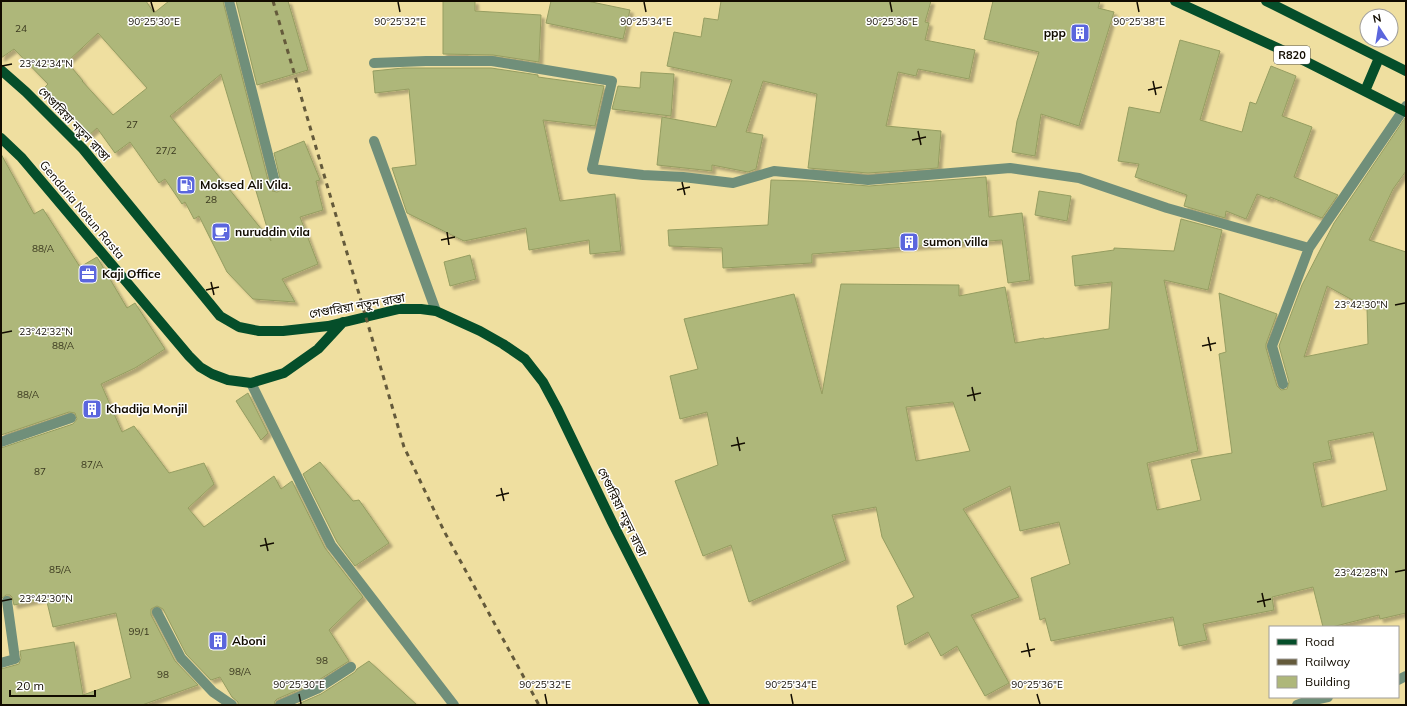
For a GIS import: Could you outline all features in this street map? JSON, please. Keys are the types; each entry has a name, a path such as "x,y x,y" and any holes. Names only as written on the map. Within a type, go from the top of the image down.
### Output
{"main road":[{"name":"R820","path":"1175,1 1295,56 1405,109"},
{"path":"1266,1 1406,71"},
{"path":"1365,91 1379,58"},
{"name":"গেণ্ডারিয়া নতুন রাস্তা","path":"1,70 26,92 83,148 220,316 239,327 283,331 328,326 400,309 421,309 436,311 480,331 525,359 543,382 557,408 612,522 705,705"},
{"name":"Gendaria Notun Rasta","path":"1,138 21,157 189,356 200,367 212,374 228,380 251,383"},
{"path":"251,383 284,373 318,349 343,322"}],"street":[{"path":"228,1 276,186"},
{"path":"374,64 426,61 492,61 612,81 592,169 643,175 683,176 733,183 774,171 868,180 1010,168 1079,178 1167,208 1309,248"},
{"path":"1283,384 1272,346 1309,248 1405,109"},
{"path":"374,141 436,311"},
{"path":"251,383 331,545 454,705"},
{"path":"1,442 71,418"},
{"path":"1,663 16,659 7,601"},
{"path":"157,612 180,658 213,692 232,705"},
{"path":"280,705 317,689 351,667"},
{"path":"1297,705 1323,698"}],"building":[{"path":"1,1 146,1 154,13 169,1 223,1 270,188 272,191 277,192 281,190 282,187 274,153 304,141 320,180 316,181 323,210 300,217 318,264 282,279 295,302 253,299 227,272 199,216 194,219 185,202 182,204 165,179 159,183 130,142 115,153 97,128 88,136 44,88 48,84 14,49 1,58","holes":["98,33 147,88 113,115 67,62","221,74 271,241 170,116"]},
{"path":"236,1 288,1 308,70 257,85"},
{"path":"443,1 475,1 475,11 541,15 539,62 493,55 443,54"},
{"path":"551,1 587,1 630,10 623,39 546,23"},
{"path":"721,1 931,1 925,22 929,23 925,40 975,50 969,79 918,69 916,76 898,72 886,126 941,131 938,168 868,173 808,168 817,94 763,81 746,132 763,135 756,169 748,172 712,165 712,171 657,165 662,117 716,127 732,80 667,66 674,32 701,37 704,18 718,20"},
{"path":"993,1 1100,1 1098,8 1114,12 1079,126 1041,114 1035,156 1012,152 1017,121 1039,52 984,39"},
{"path":"1180,40 1220,51 1200,120 1242,132 1250,102 1256,104 1271,66 1296,76 1282,116 1312,127 1294,177 1338,195 1322,218 1270,197 1270,199 1257,194 1246,219 1226,211 1225,218 1184,206 1187,195 1135,177 1139,164 1118,161 1129,107 1160,113"},
{"path":"403,68 491,68 538,75 538,77 604,86 595,126 543,120 560,201 615,194 621,251 590,254 589,240 529,250 526,228 464,241 407,213 392,168 416,165 409,89 375,93 373,71"},
{"path":"641,72 674,74 671,116 612,109 618,86 640,88"},
{"path":"1405,118 1406,171 1393,189 1369,240 1406,252 1406,613 1380,619 1379,615 1336,626 1323,626 1313,587 1272,597 1274,610 1203,624 1207,640 1179,646 1173,617 1051,641 1045,618 1040,620 1031,578 1070,564 1059,522 1020,531 1010,486 963,509 1019,597 971,615 1009,683 985,696 957,646 941,656 928,632 905,645 897,606 914,597 882,537 876,507 832,515 846,560 749,602 731,545 703,556 675,481 718,465 707,412 680,419 670,376 698,369 684,319 794,294 822,394 841,284 959,285 959,296 1005,287 1015,343 1044,339 1109,329 1112,282 1075,286 1072,256 1114,250 1114,248 1174,251 1181,219 1222,230 1208,290 1164,280 1198,451 1147,463 1157,510 1201,500 1191,460 1232,453 1219,354 1226,352 1219,293 1277,314 1266,344 1266,348 1277,386 1281,390 1287,389 1289,382 1279,346 1302,285 1334,223","holes":["1327,286 1367,308 1368,344 1304,357","953,402 970,451 916,461 906,407","1373,432 1387,490 1322,507 1313,463 1332,459 1328,441"]},
{"path":"1,154 34,214 43,209 80,267 97,257 127,308 135,303 165,349 135,368 101,384 122,432 134,426 169,473 204,463 214,484 188,508 204,527 274,476 281,489 292,481 325,548 363,597 329,630 349,661 314,683 277,699 274,705 238,705 238,702 232,697 220,677 211,680 186,654 163,609 157,606 151,609 151,615 175,661 198,685 142,705 1,705 1,669 19,664 21,658 20,651 74,642 83,695 131,678 116,613 53,627 46,598 14,605 10,595 6,595 1,599 1,448 73,424 77,419 75,413 69,412 1,435"},
{"path":"986,177 989,217 1022,213 1030,280 1008,283 1002,240 812,254 812,263 723,268 722,248 669,246 668,230 768,225 771,180 807,181 869,186"},
{"path":"1039,191 1071,196 1067,221 1035,215"},
{"path":"470,255 476,279 450,286 444,262"},
{"path":"248,393 268,433 261,440 236,401"},
{"path":"320,462 353,501 359,500 389,543 355,566 337,542 303,474"},
{"path":"369,661 417,705 296,705 321,694"}],"railway":[{"path":"273,1 404,447 444,531 539,705"}],"place":[{"name":"ppp","path":"1080,33"},
{"name":"Moksed Ali Vila.","path":"186,185"},
{"name":"nuruddin vila","path":"221,232"},
{"name":"sumon villa","path":"909,242"},
{"name":"Kaji Office","path":"88,274"},
{"name":"Khadija Monjil","path":"92,409"},
{"name":"Aboni","path":"218,641"}]}
